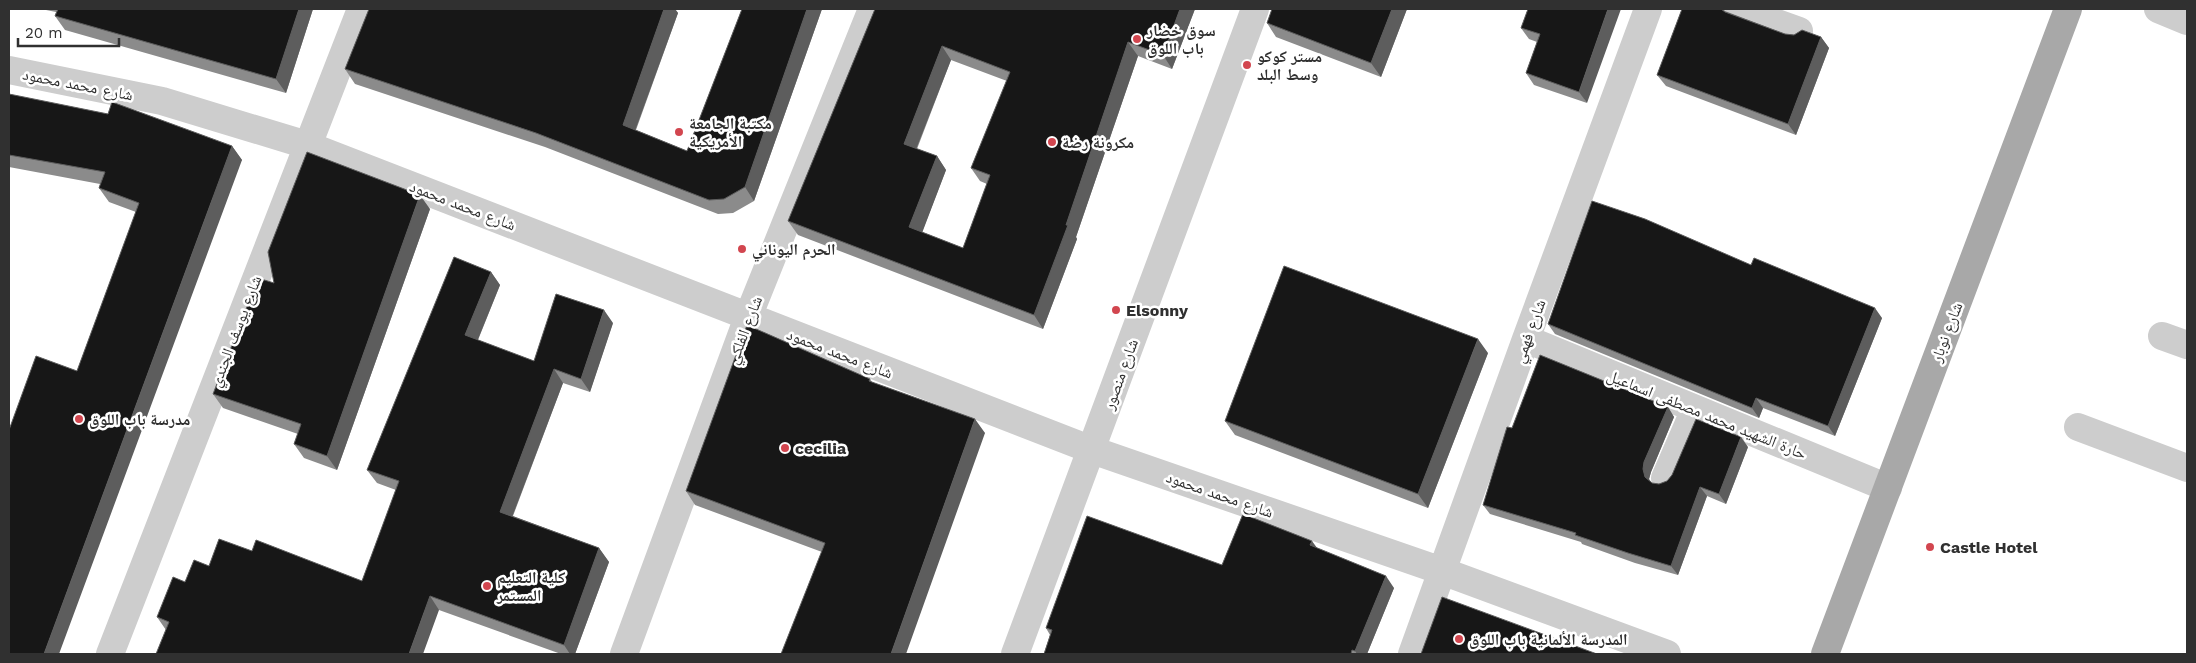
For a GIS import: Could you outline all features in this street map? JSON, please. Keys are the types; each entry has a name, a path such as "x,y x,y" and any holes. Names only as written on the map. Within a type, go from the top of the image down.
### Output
{"main road":[{"name":"شارع نوبار","path":"1825,654 2068,9"}],"street":[{"name":"شارع يوسف الجندي","path":"110,654 360,9"},
{"name":"شارع الفلكي","path":"624,654 748,317 872,9"},
{"name":"شارع منصور","path":"1015,654 1255,9"},
{"name":"شارع فهمي","path":"1412,654 1648,9"},
{"path":"1739,9 1799,31"},
{"path":"2158,9 2187,21"},
{"name":"شارع محمد محمود","path":"9,70 162,101 308,145 1092,450 1442,571 1667,654"},
{"name":"حارة الشهيد محمد مصطفى اسماعيل","path":"1526,339 1888,488"},
{"path":"1665,478 1695,408"},
{"path":"2078,427 2187,468"}],"building":[{"path":"58,9 299,9 276,79 55,16"},
{"name":"مكتبة الجامعة الأمريكية","path":"369,9 664,9 623,125 687,151 742,9 807,9 745,187 724,199 709,200 536,133 345,69"},
{"path":"875,9 1180,9 1163,55 1128,42 1066,225 1068,225 1034,315 788,221","holes":["942,46 1010,72 971,168 990,175 963,248 909,227 937,156 904,144"]},
{"path":"1272,9 1392,9 1371,63 1267,23"},
{"path":"1528,9 1608,9 1579,92 1526,73 1540,34 1521,28"},
{"path":"1682,9 1721,9 1785,34 1794,35 1802,30 1821,37 1788,124 1657,75"},
{"path":"9,94 108,114 112,102 232,146 44,654 9,654 9,430 36,356 77,371 139,203 99,188 105,172 9,155"},
{"path":"307,152 420,195 327,456 294,444 301,424 213,394 258,278 274,283 268,252"},
{"path":"1592,201 1645,219 1751,265 1754,258 1875,308 1828,426 1756,398 1752,408 1548,324"},
{"path":"454,257 491,272 465,335 534,361 556,294 604,310 581,379 554,369 500,512 599,548 564,645 430,596 409,654 156,654 169,622 157,617 173,577 185,582 194,560 209,566 219,539 252,551 256,540 362,581 399,481 367,470"},
{"path":"1284,266 1478,339 1418,494 1225,421"},
{"path":"747,325 870,379 869,381 975,419 891,654 781,654 825,543 686,491"},
{"path":"1540,355 1668,407 1644,462 1645,477 1652,483 1659,484 1667,481 1672,475 1696,419 1741,437 1719,494 1700,487 1671,566 1575,535 1576,533 1483,505 1507,427 1512,428"},
{"path":"1243,514 1312,541 1310,545 1386,576 1355,651 1352,650 1351,654 1044,654 1052,630 1046,628 1087,516 1222,565"},
{"path":"1442,597 1597,654 1421,654"}],"place":[{"name":"سوق خضار باب اللوق","path":"1137,39"},
{"name":"مستر كوكو وسط البلد","path":"1247,65"},
{"name":"مكتبة الجامعة الأمريكية","path":"679,132"},
{"name":"مكرونة رضة","path":"1052,142"},
{"name":"الحرم اليوناني","path":"742,249"},
{"name":"Elsonny","path":"1116,310"},
{"name":"مدرسة باب اللوق","path":"79,419"},
{"name":"cecilia","path":"785,448"},
{"name":"Castle Hotel","path":"1930,547"},
{"name":"كلية التعليم المستمر","path":"487,586"},
{"name":"المدرسة الألمانية باب اللوق","path":"1459,639"}]}
